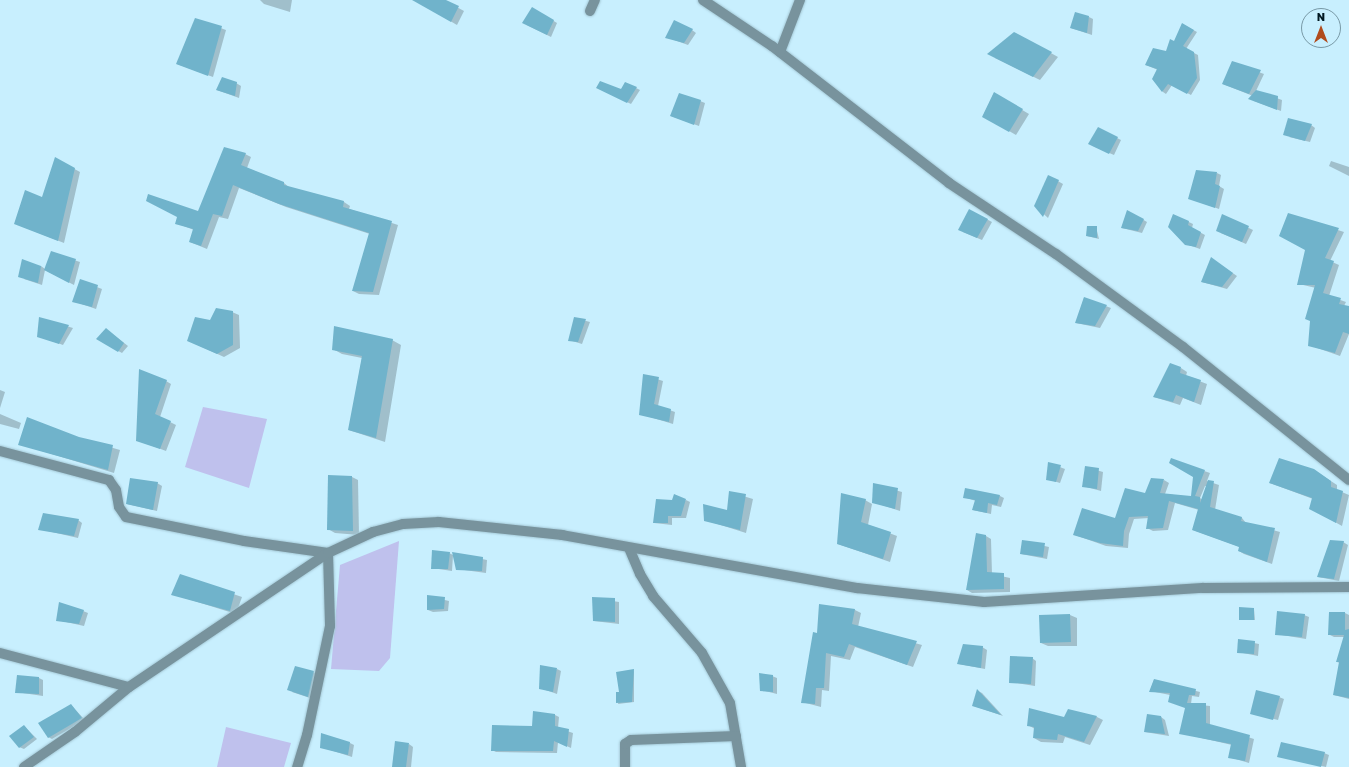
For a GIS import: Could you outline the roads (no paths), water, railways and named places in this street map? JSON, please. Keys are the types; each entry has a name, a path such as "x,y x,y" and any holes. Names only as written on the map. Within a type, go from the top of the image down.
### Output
{"street":[{"path":"590,11 595,0"},
{"path":"703,0 780,52 949,183 1056,254 1183,347 1349,480"},
{"path":"780,52 800,0"},
{"path":"0,451 108,480 116,490 119,506 126,517 244,542 328,553"},
{"path":"24,767 74,732 129,687 328,553 373,532 403,524 439,522 562,535 857,588 984,602 1203,588 1349,587"},
{"path":"629,548 640,574 653,596 668,615 688,634 714,674 730,703 742,767"},
{"path":"296,767 307,735 330,626 328,553"},
{"path":"0,653 129,687"},
{"path":"625,767 625,744 631,740 736,736"}],"water":[{"path":"203,407 267,419 249,488 185,467"},
{"path":"399,541 390,658 379,671 331,669 340,565"},
{"path":"226,727 291,743 284,767 217,767"}]}
